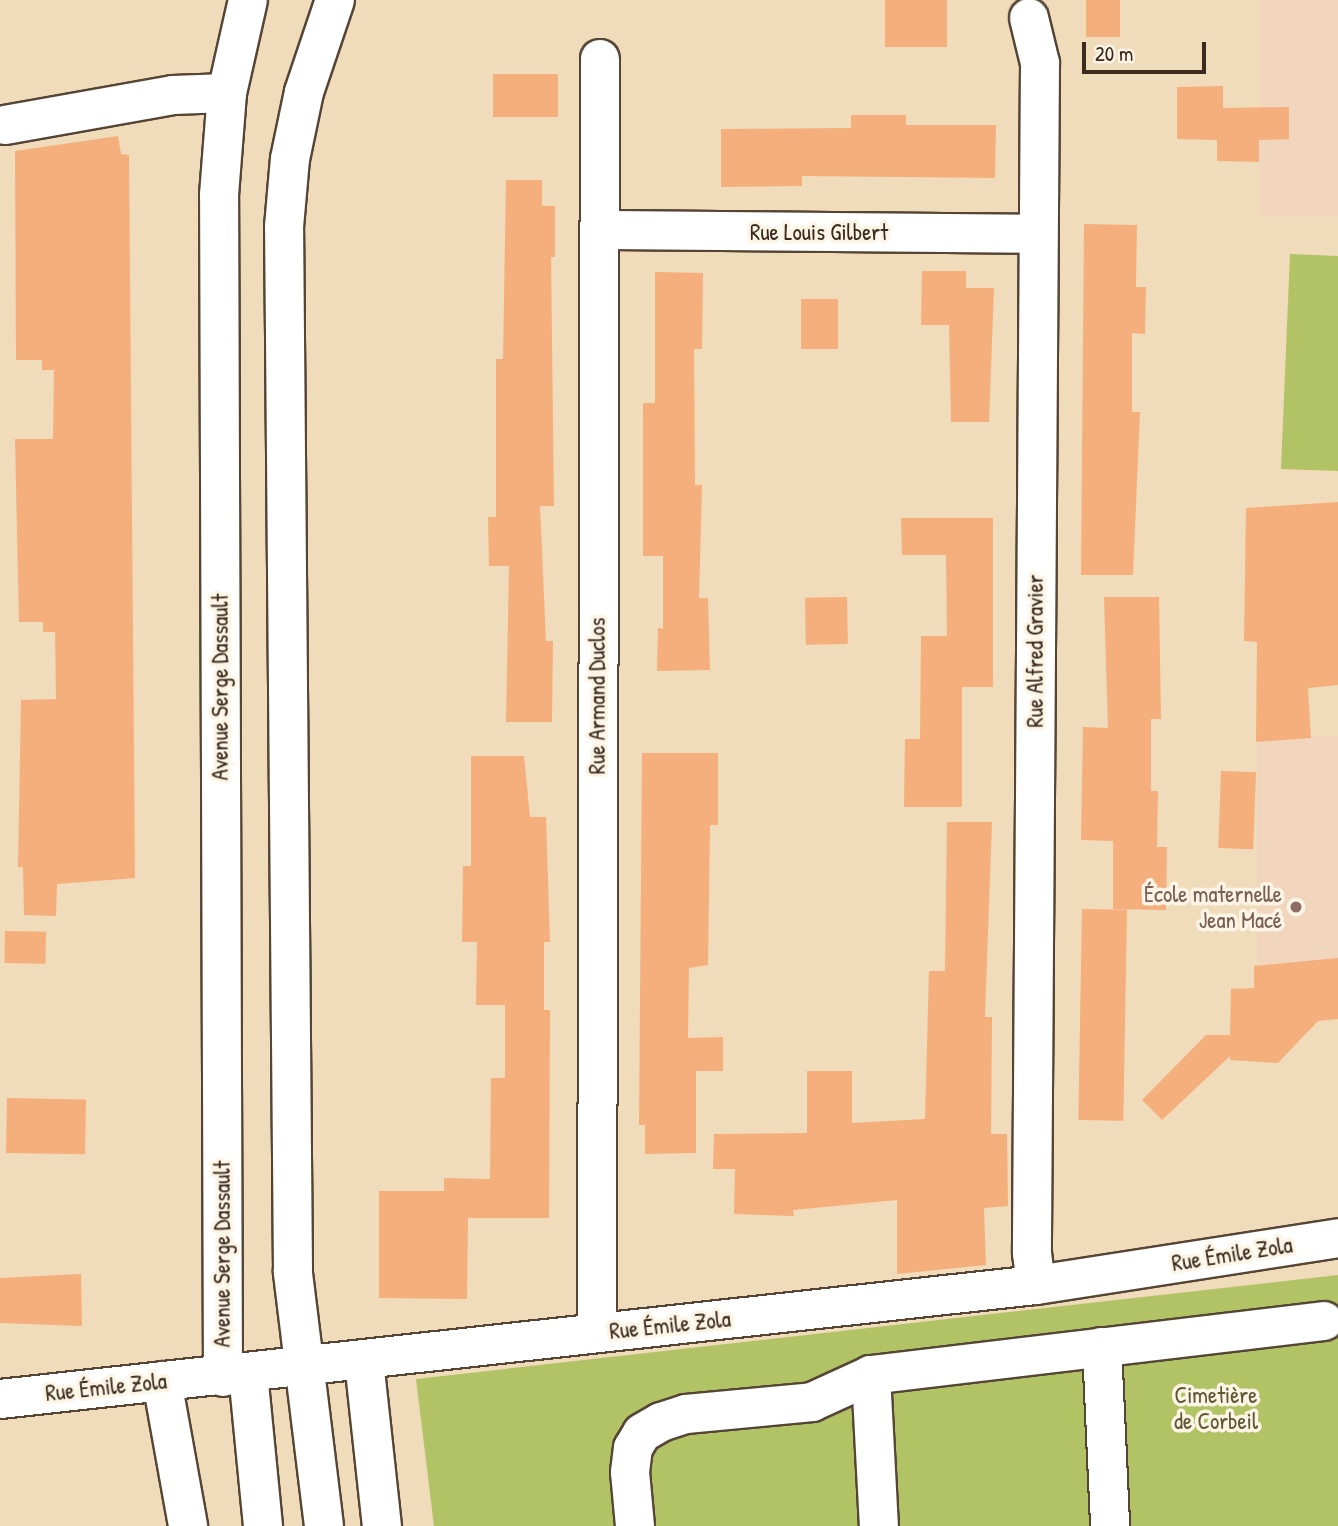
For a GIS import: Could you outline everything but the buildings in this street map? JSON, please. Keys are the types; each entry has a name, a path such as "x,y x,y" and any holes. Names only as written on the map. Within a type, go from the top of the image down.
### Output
{"street":[{"name":"Avenue Serge Dassault","path":"248,0 226,93 219,195 236,1375 263,1526"},
{"path":"324,1526 307,1366 293,1272 284,227 290,159 304,92 335,0"},
{"name":"Rue Alfred Gravier","path":"1029,18 1040,63 1032,1239 1035,1285"},
{"name":"Rue Armand Duclos","path":"597,1333 600,59"},
{"path":"5,125 173,95 226,93"},
{"name":"Rue Louis Gilbert","path":"600,230 1038,234"},
{"name":"Rue Émile Zola","path":"0,1399 1035,1285 1338,1238"},
{"path":"635,1526 630,1472 633,1448 642,1433 686,1414 812,1402 871,1375 1324,1321"},
{"path":"1102,1348 1110,1526"},
{"path":"364,1361 382,1526"},
{"path":"871,1375 879,1526"},
{"path":"162,1381 188,1526"}],"shaded area":[{"path":"1260,0 1338,0 1338,216 1260,216"},
{"name":"École maternelle Jean Macé","path":"1257,736 1338,736 1338,1019 1257,1019"}],"green space":[{"path":"1290,254 1338,256 1338,471 1281,469"},
{"name":"Cimetière de Corbeil","path":"1338,1275 1338,1526 434,1526 416,1379"}],"place":[{"name":"École maternelle Jean Macé","path":"1296,907"}]}
